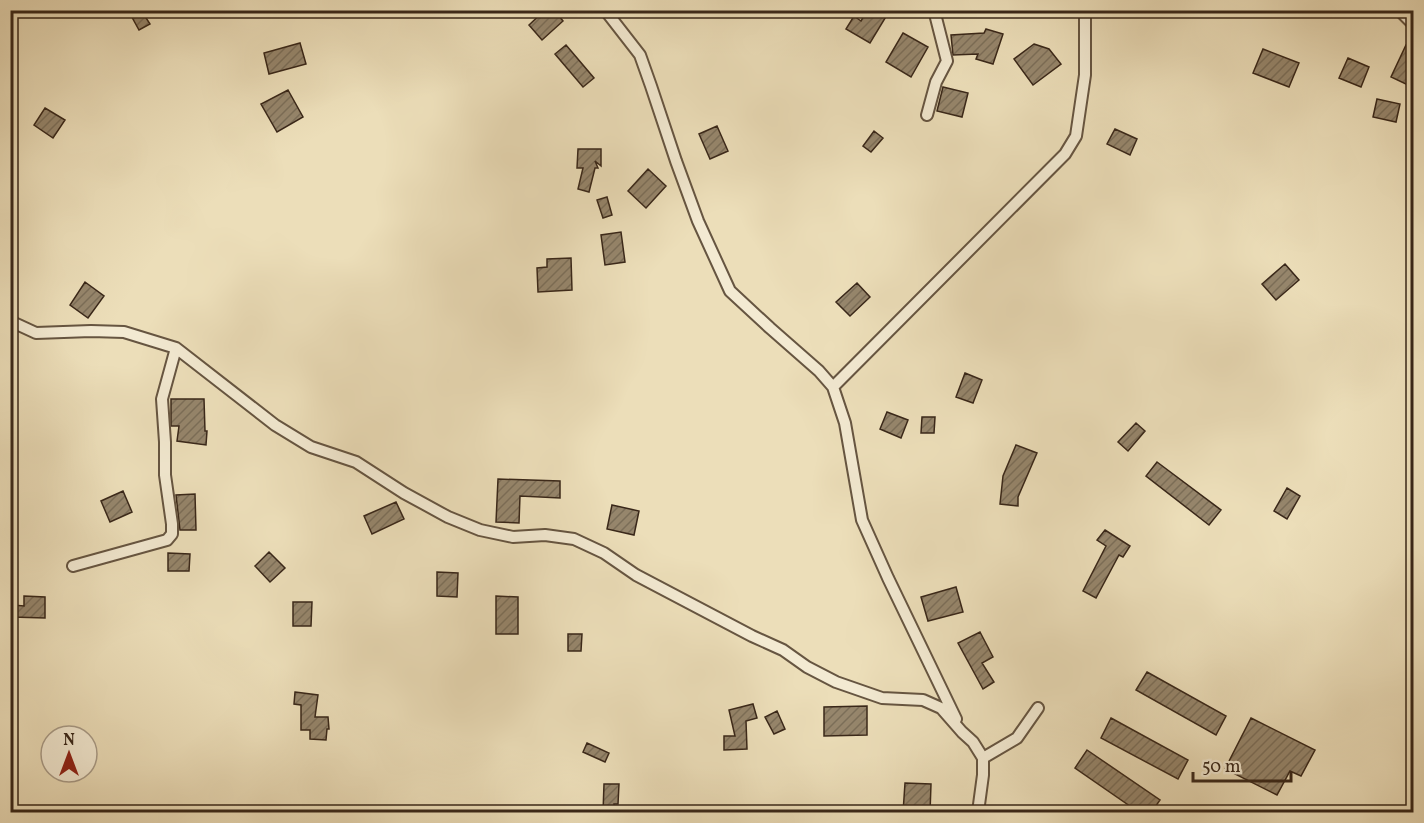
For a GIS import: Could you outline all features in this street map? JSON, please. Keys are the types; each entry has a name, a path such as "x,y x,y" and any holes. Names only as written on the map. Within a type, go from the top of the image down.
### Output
{"street":[{"path":"605,10 640,55 698,222 730,291 819,370 833,387 845,423 862,520 962,732"},
{"path":"927,115 936,82 947,61 934,10"},
{"path":"833,387 1065,154 1076,136 1085,75 1085,10"},
{"path":"1399,10 1413,25"},
{"path":"10,321 36,333 124,332 176,348 275,425 311,447 356,462 404,493 448,517 480,530 513,537 545,535 574,539 604,553 636,575 783,650 807,667 836,682 882,698 923,700 941,708 973,742 983,758 978,813"},
{"path":"73,566 167,540 172,534 165,475 162,399 176,348"},
{"path":"983,758 1017,738 1038,708"}],"building":[{"path":"128,10 141,10 150,24 139,30"},
{"path":"545,10 554,10 563,21 542,40 529,25"},
{"path":"867,10 890,10 870,43 846,29 854,16 861,21"},
{"path":"986,29 1003,34 993,64 976,59 978,54 953,55 951,35 984,33"},
{"path":"903,33 928,47 911,77 886,62"},
{"path":"300,43 306,64 269,74 264,53"},
{"path":"1034,44 1049,49 1061,64 1033,85 1014,59"},
{"path":"566,45 594,78 583,87 555,54"},
{"path":"1406,45 1413,48 1413,74 1408,85 1391,77"},
{"path":"1263,49 1299,63 1289,87 1253,73"},
{"path":"1348,58 1369,67 1361,87 1339,78"},
{"path":"943,87 968,93 962,117 937,111"},
{"path":"288,90 303,117 277,132 261,104"},
{"path":"1377,99 1400,104 1396,122 1373,117"},
{"path":"45,108 65,120 53,138 34,125"},
{"path":"717,126 728,151 710,159 699,134"},
{"path":"1115,129 1137,139 1130,155 1107,144"},
{"path":"874,131 883,138 871,152 863,146"},
{"path":"578,149 601,149 601,166 595,161 598,168 595,168 589,192 578,189 583,168 577,168"},
{"path":"648,169 666,186 646,208 628,191"},
{"path":"607,197 612,215 603,218 597,200"},
{"path":"621,232 625,262 605,265 601,235"},
{"path":"571,258 572,290 538,292 537,268 547,267 547,259"},
{"path":"1285,264 1299,280 1276,300 1262,284"},
{"path":"85,282 104,296 88,318 70,305"},
{"path":"857,283 870,297 850,316 836,302"},
{"path":"965,373 982,380 973,403 956,397"},
{"path":"171,399 204,399 206,445 177,441 179,426 171,426"},
{"path":"887,412 908,420 901,438 880,429"},
{"path":"922,417 935,417 934,433 921,433"},
{"path":"1136,423 1145,431 1128,451 1118,442"},
{"path":"1016,445 1037,453 1018,497 1018,506 1000,504 1003,476"},
{"path":"1157,462 1221,510 1209,525 1146,476"},
{"path":"498,479 560,481 560,498 520,496 519,523 496,522"},
{"path":"1287,488 1300,496 1287,519 1274,511"},
{"path":"123,491 132,512 110,522 101,501"},
{"path":"195,494 196,530 180,530 176,495"},
{"path":"396,502 404,519 372,534 364,516"},
{"path":"612,505 639,511 634,535 607,529"},
{"path":"1105,530 1130,546 1123,557 1119,555 1096,598 1083,591 1106,546 1097,540"},
{"path":"269,552 285,568 270,582 255,566"},
{"path":"168,553 190,554 189,571 168,571"},
{"path":"437,572 458,573 457,597 437,596"},
{"path":"956,587 963,612 928,621 921,597"},
{"path":"24,596 45,597 45,618 12,617 13,605 24,606"},
{"path":"496,596 518,597 518,634 496,634"},
{"path":"293,602 312,602 311,626 293,626"},
{"path":"980,632 993,657 982,663 994,682 983,689 958,643"},
{"path":"568,634 582,634 581,651 568,651"},
{"path":"1147,672 1226,716 1216,735 1136,690"},
{"path":"295,692 318,695 315,717 328,717 329,729 327,729 326,740 310,739 310,730 301,730 301,705 294,704"},
{"path":"753,704 757,718 746,721 747,749 724,750 724,736 735,736 729,710"},
{"path":"867,706 867,735 824,736 824,707"},
{"path":"777,711 785,729 774,734 765,717"},
{"path":"1111,718 1188,760 1178,779 1101,738"},
{"path":"1251,718 1315,750 1301,776 1290,771 1277,795 1225,769"},
{"path":"587,743 609,753 605,762 583,752"},
{"path":"1087,750 1160,800 1151,813 1140,813 1075,768"},
{"path":"905,783 931,784 930,813 903,813"},
{"path":"604,784 619,784 618,804 614,804 614,813 603,813"}]}
